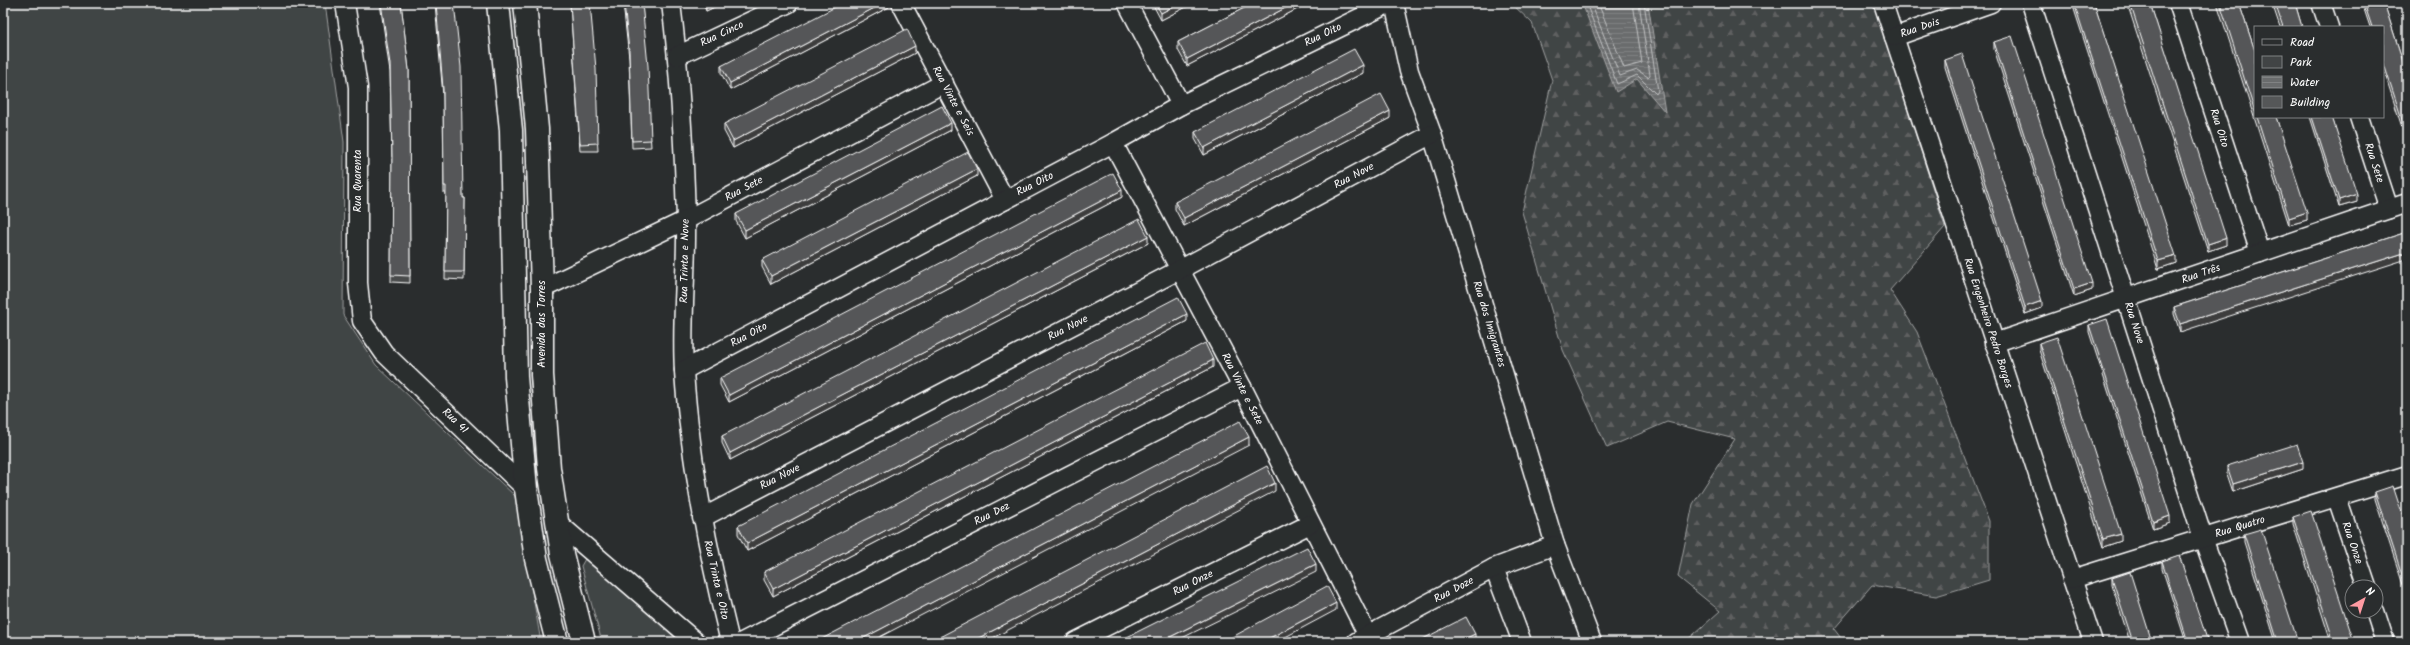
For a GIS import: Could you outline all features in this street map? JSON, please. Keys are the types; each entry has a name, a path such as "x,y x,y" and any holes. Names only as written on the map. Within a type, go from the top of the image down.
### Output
{"main road":[{"path":"498,3 511,130 516,376 526,489 536,559 557,642"},
{"name":"Avenida das Torres","path":"525,3 537,129 542,289 542,375 549,468 562,554 584,642"}],"street":[{"name":"Rua Quarenta","path":"345,3 358,87 358,283 362,321 384,353"},
{"name":"Rua Trinta e Nove","path":"671,3 677,56 686,220 684,370 690,446 702,518"},
{"name":"Rua Cinco","path":"677,56 789,3"},
{"name":"Rua Vinte e Seis","path":"901,3 1005,200"},
{"path":"1128,3 1181,105"},
{"name":"Rua Oito","path":"684,370 1113,143 1181,105 1390,3"},
{"name":"Rua dos Imigrantes","path":"1394,3 1409,71 1432,134 1555,544 1592,642"},
{"name":"Rua Engenheiro Pedro Borges","path":"1883,3 2093,642"},
{"name":"Rua Dois","path":"1894,37 1991,3"},
{"name":"Rua Nove","path":"2031,3 2203,538 2240,642"},
{"name":"Rua Oito","path":"2178,3 2260,253"},
{"path":"2321,3 2329,26"},
{"name":"Rua Sete","path":"542,289 686,220 944,83"},
{"name":"Rua Sete","path":"2359,118 2389,209"},
{"name":"Rua Nove","path":"702,518 1179,270 1432,134"},
{"name":"Rua Vinte e Sete","path":"1113,143 1242,387 1310,524 1362,639"},
{"name":"Rua Três","path":"1994,343 2126,300 2407,203"},
{"name":"Rua 41","path":"384,353 526,489"},
{"name":"Rua Dez","path":"742,642 1242,387"},
{"name":"Rua Quatro","path":"2072,579 2407,475"},
{"name":"Rua Onze","path":"2336,498 2364,579"},
{"name":"Rua Trinta e Oito","path":"702,518 730,642"},
{"path":"558,523 696,642"},
{"name":"Rua Onze","path":"1075,642 1310,524"},
{"name":"Rua Doze","path":"1362,639 1494,568 1555,544"},
{"path":"1494,568 1522,642"},
{"path":"2378,619 2385,642"}],"green space":[{"path":"3,3 325,3 344,142 343,315 376,365 515,496 541,642 3,642"},
{"path":"1511,3 1874,3 1945,227 1890,290 1917,332 1989,521 1989,580 1936,596 1872,585 1834,629 1844,642 1685,642 1720,611 1678,577 1693,504 1735,439 1667,422 1607,448 1563,350 1522,212 1552,80 1532,23"},
{"path":"585,559 595,560 680,642 602,642 581,566"}],"water":[{"path":"1582,3 1648,3 1665,112 1637,79 1616,92"}],"building":[{"path":"381,3 401,3 409,70 410,276 391,275 392,156 390,64"},
{"path":"436,3 454,3 461,67 463,198 465,198 464,272 445,272 446,186 444,186 443,89"},
{"path":"570,3 590,3 596,69 598,143 580,144"},
{"path":"624,3 642,3 648,66 651,140 632,141 629,51"},
{"path":"843,3 884,3 730,83 721,66"},
{"path":"1155,3 1180,3 1161,13"},
{"path":"1254,3 1295,3 1187,59 1178,42"},
{"path":"2074,3 2094,3 2176,256 2158,261"},
{"path":"2130,3 2150,3 2226,238 2208,244"},
{"path":"2220,3 2239,3 2254,48 2254,109"},
{"path":"2275,3 2295,3 2302,26 2283,26"},
{"path":"2364,3 2384,3 2407,74 2407,135 2384,64 2384,26 2372,26"},
{"path":"907,29 915,46 733,141 724,124"},
{"path":"2012,36 2092,283 2074,289 1994,42"},
{"path":"1354,49 1363,65 1204,148 1195,132"},
{"path":"1962,54 2042,301 2025,307 1945,60"},
{"path":"1381,94 1390,111 1184,218 1175,202"},
{"path":"942,106 951,123 745,230 736,214"},
{"path":"2257,118 2276,118 2307,212 2289,218"},
{"path":"2312,118 2332,118 2357,194 2339,200"},
{"path":"968,152 977,169 771,276 762,260"},
{"path":"1113,173 1122,190 729,395 720,378"},
{"path":"1139,219 1148,236 730,453 722,436"},
{"path":"2407,232 2407,252 2180,324 2174,307"},
{"path":"1178,297 1187,314 747,543 738,526"},
{"path":"2107,319 2170,516 2153,522 2089,325"},
{"path":"2057,337 2121,534 2103,539 2039,343"},
{"path":"1205,343 1213,360 773,589 764,572"},
{"path":"1240,421 1249,437 856,642 816,642"},
{"path":"2297,444 2303,462 2233,484 2227,466"},
{"path":"1267,466 1275,483 971,642 930,642"},
{"path":"2393,486 2407,529 2407,590 2375,492"},
{"path":"2311,511 2344,612 2344,619 2346,619 2354,642 2334,642 2293,517"},
{"path":"2261,529 2298,642 2278,642 2244,534"},
{"path":"1307,547 1316,564 1160,642 1117,642"},
{"path":"2179,555 2208,642 2188,642 2162,561"},
{"path":"2130,572 2152,642 2133,642 2112,578"},
{"path":"1327,586 1336,603 1262,642 1223,642"},
{"path":"1466,617 1475,634 1458,642 1417,642"}]}
